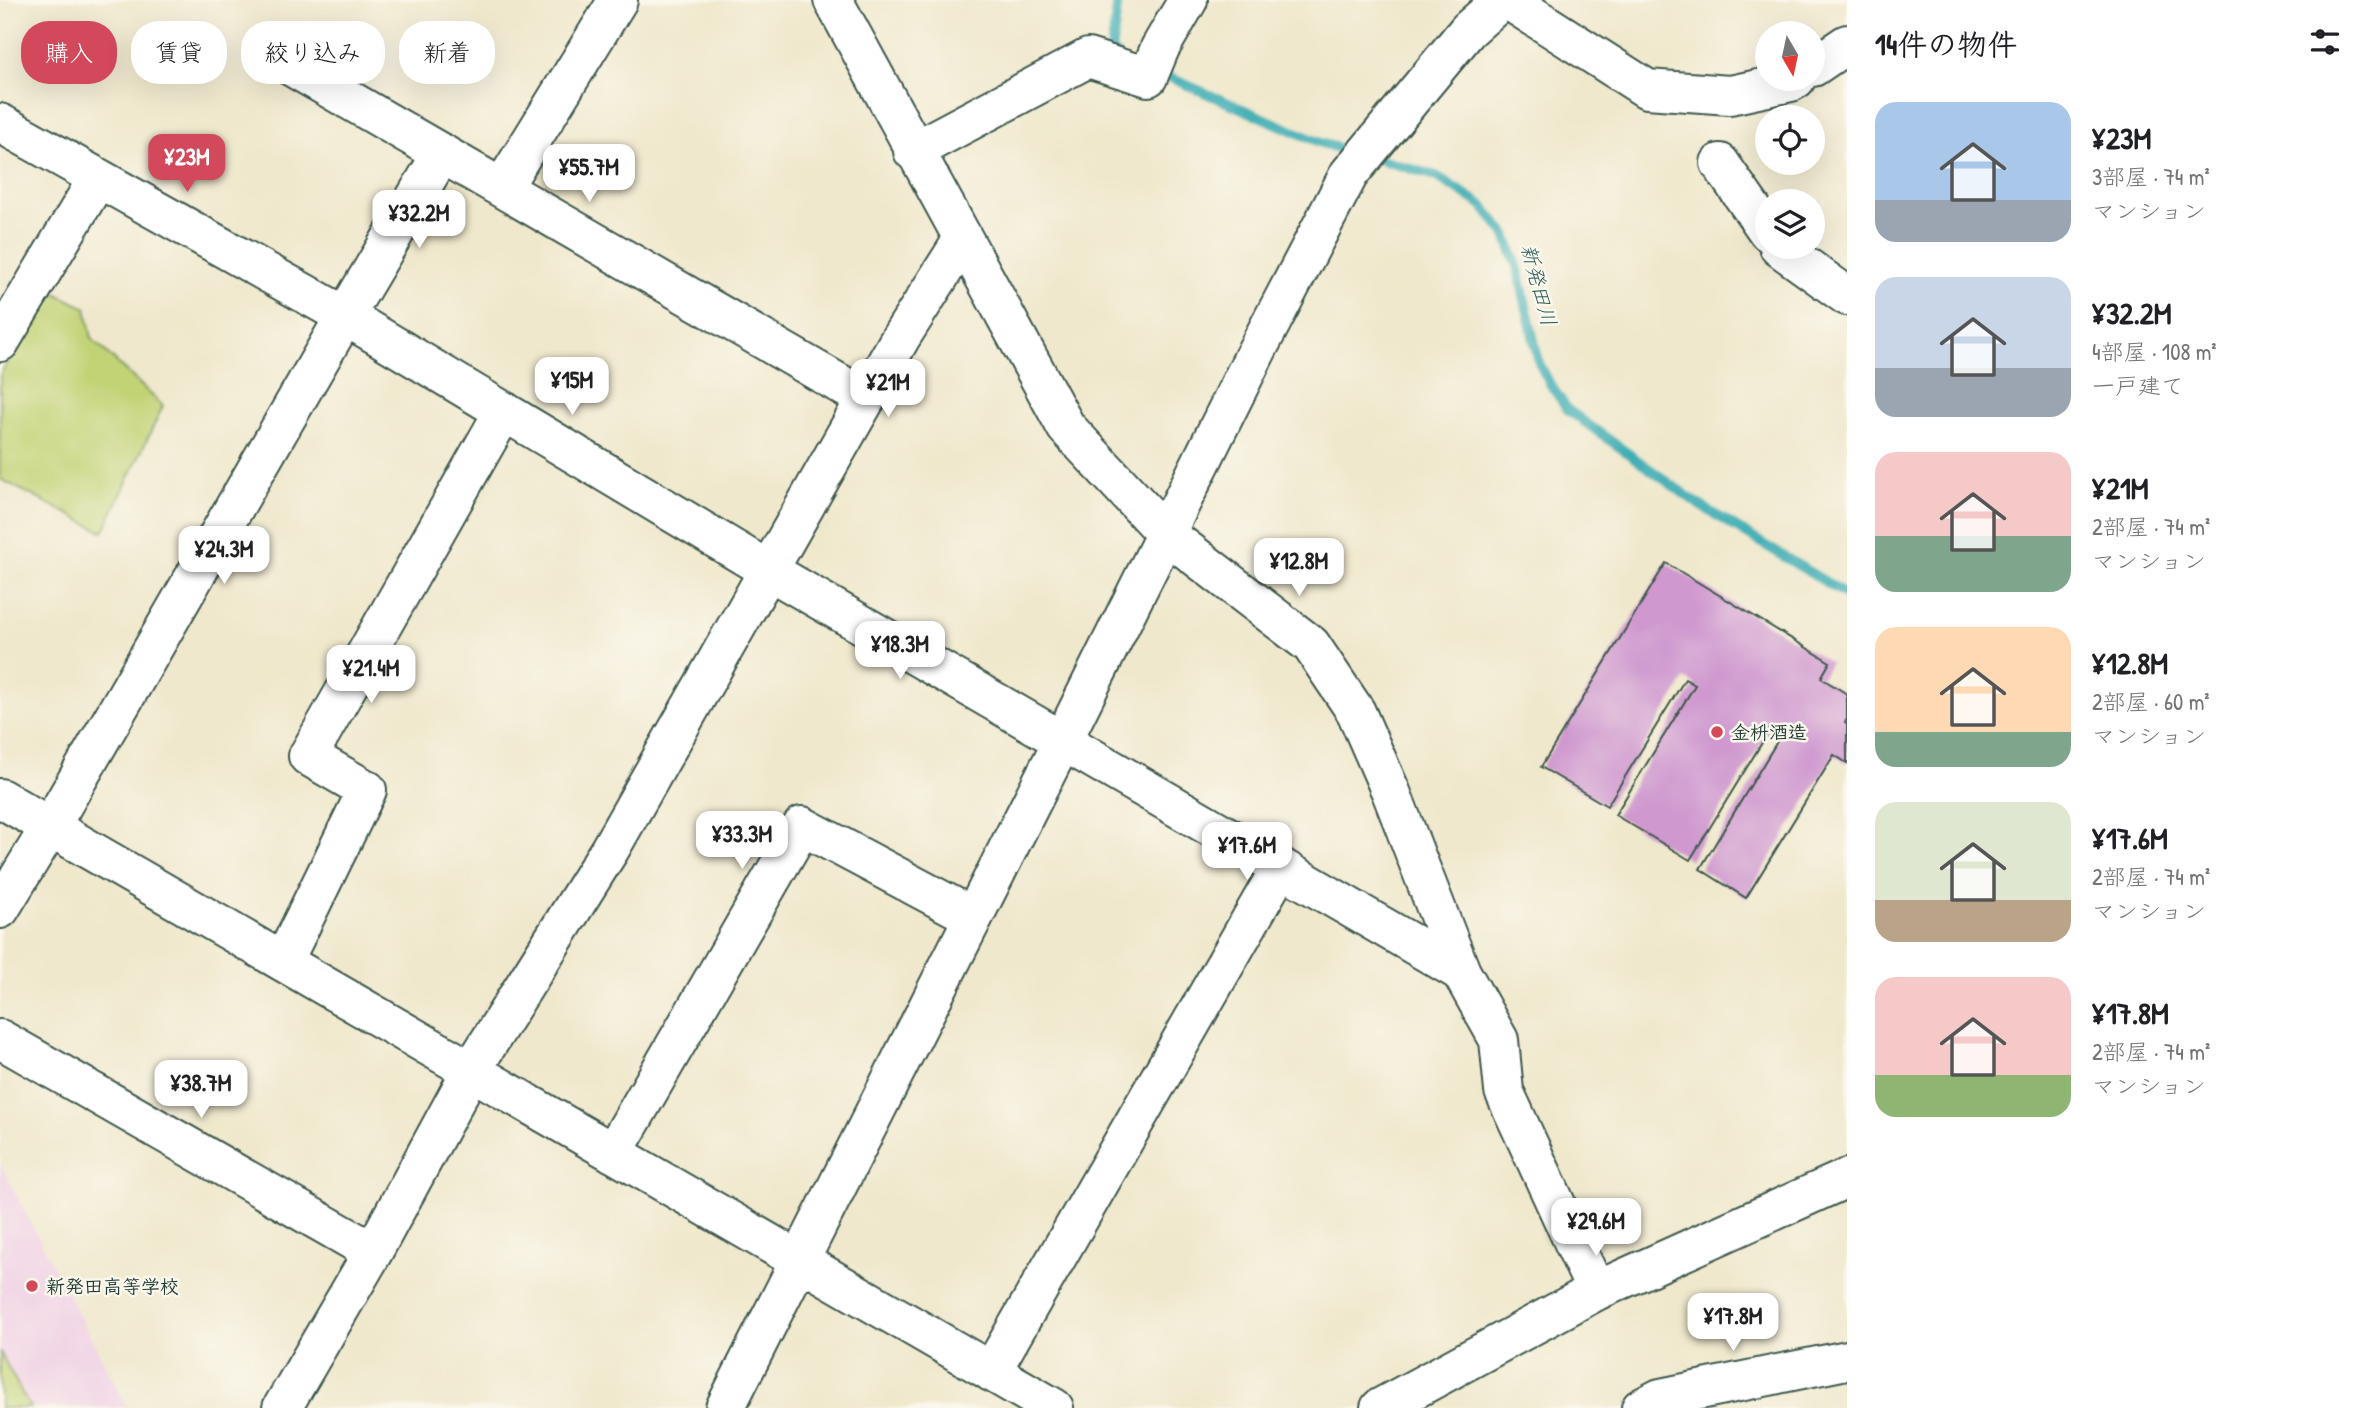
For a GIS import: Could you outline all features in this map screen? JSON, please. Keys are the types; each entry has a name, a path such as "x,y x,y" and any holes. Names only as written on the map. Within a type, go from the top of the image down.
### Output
{"street":[{"path":"502,188 618,0"},
{"path":"833,0 962,241 1066,427 1166,533 1311,645 1356,712 1391,792 1461,972 1499,1040 1504,1091 1596,1291"},
{"path":"913,151 1088,58 1154,62 1188,0"},
{"path":"725,1408 1063,740 1257,349 1349,174 1376,138 1468,30 1505,0 1647,89 1730,95 1755,90"},
{"path":"1825,59 1847,44"},
{"path":"322,84 866,399"},
{"path":"0,123 345,316 768,570 1461,972"},
{"path":"0,909 442,153"},
{"path":"1720,163 1755,213"},
{"path":"0,342 98,178"},
{"path":"282,1408 373,1252 471,1070 610,849 901,337 962,241"},
{"path":"1796,259 1847,296"},
{"path":"283,962 367,790 308,756 504,411"},
{"path":"0,798 1054,1408"},
{"path":"613,1153 802,826 973,917"},
{"path":"991,1371 1281,867"},
{"path":"0,1039 373,1252"},
{"path":"1380,1408 1596,1291 1847,1178"},
{"path":"1641,1408 1660,1398 1847,1360"}],"shaded area":[{"name":"新発田高等学校","path":"0,1164 128,1408 0,1408"}],"green space":[{"path":"49,290 86,308 92,339 163,406 103,532 0,479 0,375"},
{"path":"0,1352 30,1408 0,1408"}],"building":[{"name":"金枡酒造","path":"1666,563 1830,662 1821,678 1847,694 1847,763 1834,755 1746,898 1700,869 1781,735 1771,728 1690,860 1615,815 1695,685 1685,679 1607,806 1541,767"}],"waterway":[{"name":"新発田川","path":"1117,55 1111,52 1118,0"},
{"name":"新発田川","path":"1157,72 1321,143 1356,153"},
{"name":"新発田川","path":"1374,158 1436,176 1482,205 1506,235 1518,269 1539,363 1568,410 1701,506 1847,595"}],"place":[{"name":"金枡酒造","path":"1717,732"},
{"name":"新発田高等学校","path":"32,1286"}]}
